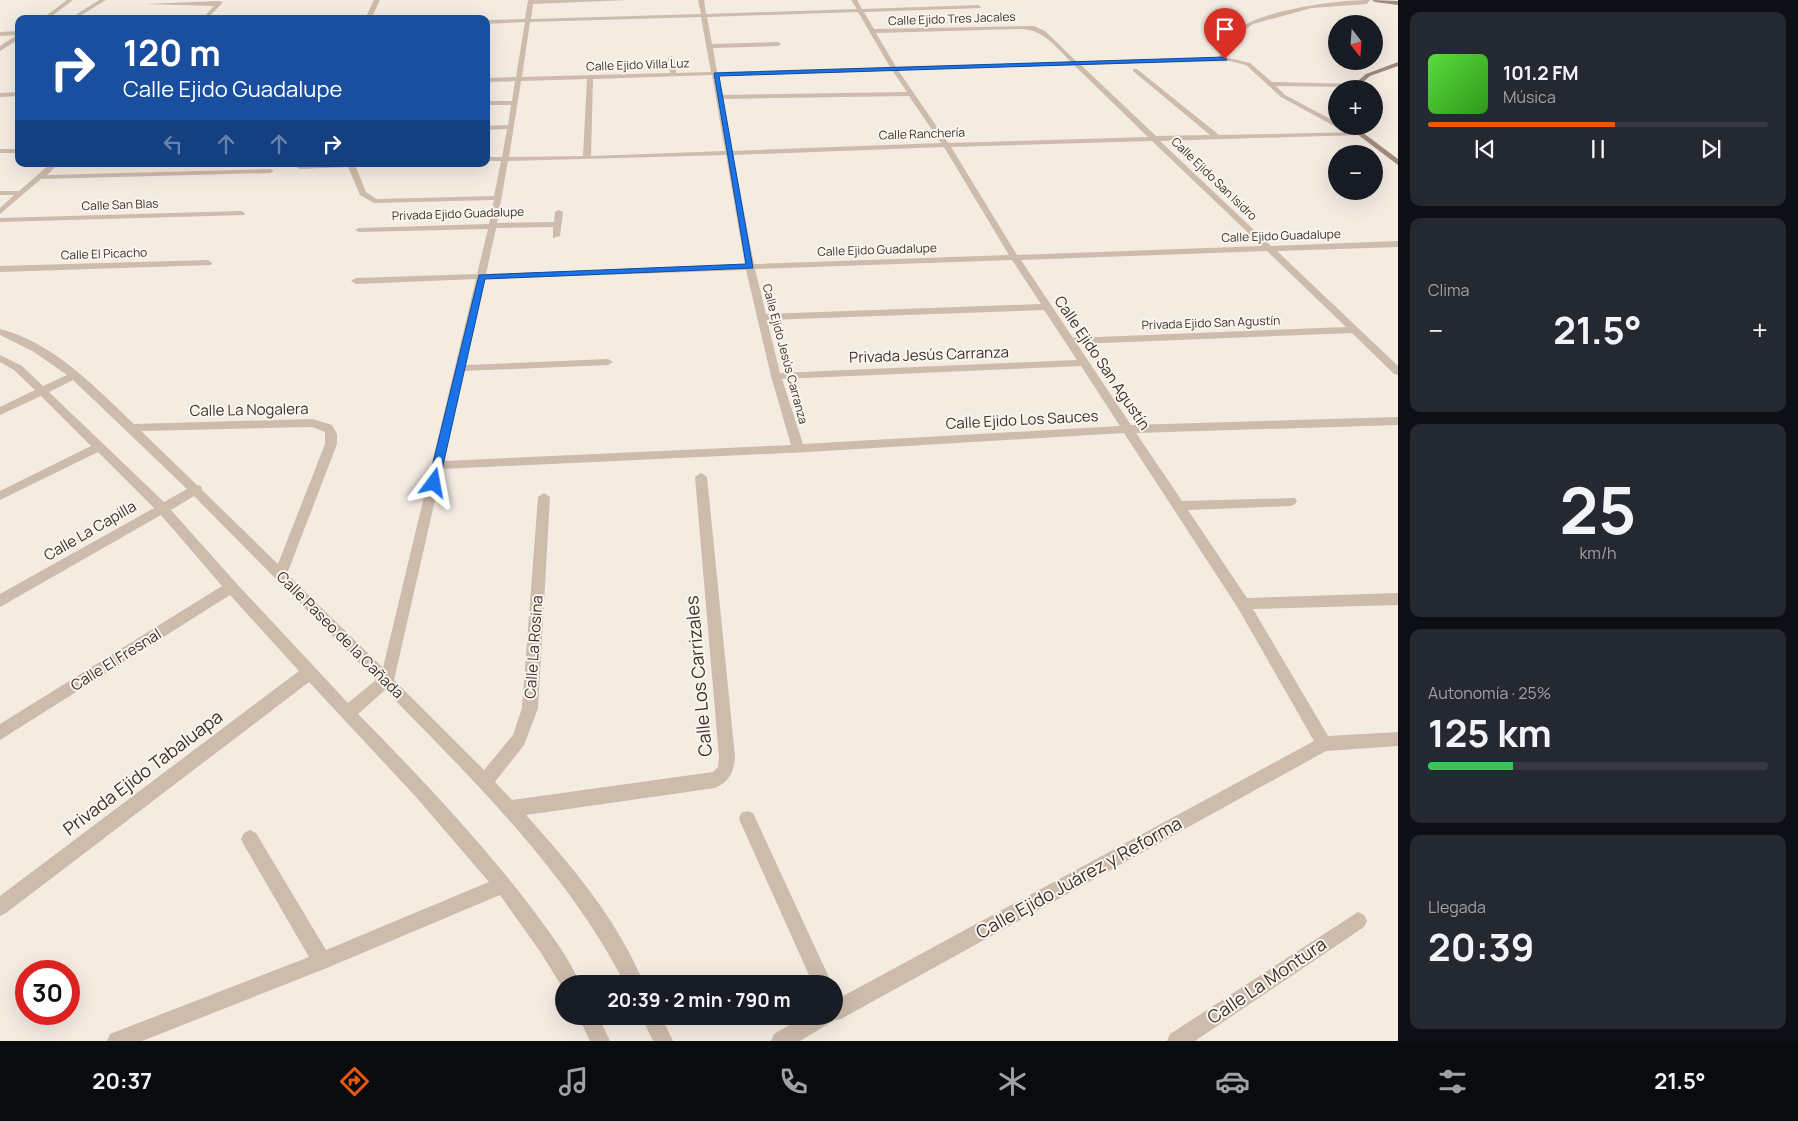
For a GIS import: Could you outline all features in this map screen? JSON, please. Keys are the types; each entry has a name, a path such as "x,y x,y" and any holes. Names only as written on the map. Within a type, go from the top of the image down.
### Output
{"main road":[{"path":"1375,0 1398,4"},
{"path":"1362,80 1368,75 1398,64"},
{"path":"1361,135 1398,163"}],"street":[{"path":"49,15 70,0"},
{"path":"78,15 103,0"},
{"path":"370,15 377,0"},
{"path":"347,713 387,680 493,226 512,127 531,1 625,0"},
{"name":"Calle Ejido Jesús Carranza","path":"702,0 750,266 776,376 798,448"},
{"name":"Calle Ejido San Agustín","path":"854,0 894,69 946,145 1014,258 1243,604 1324,744"},
{"path":"1219,59 1226,54 1231,37 1251,23 1312,6 1367,0"},
{"path":"148,4 220,2"},
{"path":"208,15 220,2"},
{"path":"490,22 979,7"},
{"name":"Calle Ejido Tres Jacales","path":"871,31 1034,28"},
{"name":"Calle Ejido San Isidro","path":"1034,28 1043,32 1398,372"},
{"path":"0,34 15,35"},
{"path":"0,50 15,38"},
{"path":"709,46 778,44"},
{"path":"671,58 673,76"},
{"name":"Calle Ejido Villa Luz","path":"490,80 1219,59 1240,60 1248,64 1272,84"},
{"path":"1135,70 1217,137"},
{"path":"587,158 590,78"},
{"path":"1272,84 1328,86"},
{"path":"1272,84 1288,99 1328,120"},
{"path":"0,95 15,94"},
{"path":"720,97 910,94"},
{"path":"490,103 515,102"},
{"path":"490,128 512,127"},
{"name":"Calle Ranchería","path":"490,159 587,158 1328,132"},
{"path":"0,152 15,151"},
{"path":"0,212 51,167"},
{"path":"204,173 209,167"},
{"path":"352,167 362,192 371,200 377,202 498,198"},
{"path":"39,177 270,171"},
{"path":"0,193 21,193"},
{"path":"556,236 558,212"},
{"name":"Calle San Blas","path":"0,220 241,213"},
{"name":"Privada Ejido Guadalupe","path":"359,230 558,224"},
{"name":"Calle Ejido Guadalupe","path":"356,281 1398,244"},
{"name":"Calle El Picacho","path":"0,269 208,263"},
{"path":"762,317 1046,307"},
{"name":"Privada Ejido San Agustín","path":"1069,341 1353,330"},
{"name":"Calle Paseo de la Cañada","path":"0,332 53,358 76,375 197,490 387,680 510,810 589,904 630,975"},
{"path":"0,358 18,368 162,508 231,587 422,791 503,885 548,946 566,975"},
{"path":"460,368 608,362"},
{"name":"Privada Jesús Carranza","path":"776,376 1083,363"},
{"path":"0,411 76,375"},
{"name":"Calle Ejido Los Sauces","path":"438,465 798,448 1128,429 1398,421"},
{"name":"Calle La Nogalera","path":"131,428 312,423 323,425 330,429 333,435 331,444 280,575"},
{"path":"0,496 98,447"},
{"name":"Calle Los Carrizales","path":"510,810 715,780 724,774 727,766 727,757 701,477"},
{"name":"Calle La Capilla","path":"0,601 197,490"},
{"name":"Calle La Rosina","path":"484,782 512,751 524,730 530,708 544,497"},
{"path":"1179,506 1292,501"},
{"name":"Calle El Fresnal","path":"0,733 231,587"},
{"path":"1243,604 1398,599"},
{"name":"Privada Ejido Tabaluapa","path":"0,907 310,672"},
{"path":"1324,744 1398,739"},
{"name":"Calle Ejido Juárez y Reforma","path":"843,1006 1324,744"},
{"path":"747,819 819,975"},
{"path":"250,839 322,960"},
{"path":"117,1041 322,960 503,885"},
{"name":"Calle La Montura","path":"1177,1041 1358,921"},
{"path":"592,1025 600,1041"},
{"path":"655,1025 663,1041"},
{"name":"Calle Ejido Juárez y Reforma","path":"780,1041 809,1025"}],"route":[{"path":"434,483 482,276 750,266 728,152 716,74 1225,59"}]}
